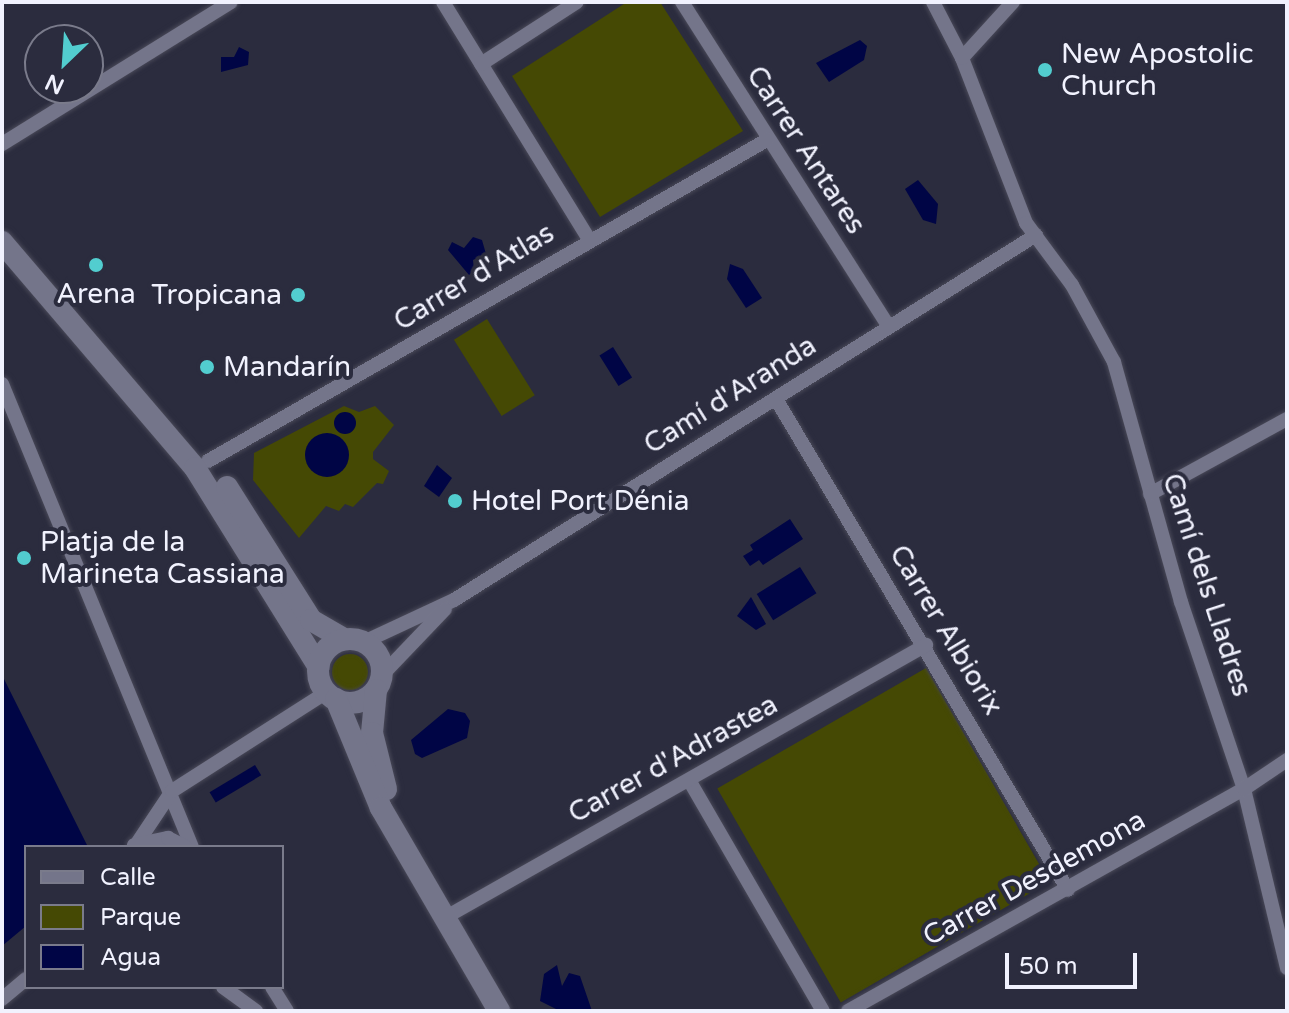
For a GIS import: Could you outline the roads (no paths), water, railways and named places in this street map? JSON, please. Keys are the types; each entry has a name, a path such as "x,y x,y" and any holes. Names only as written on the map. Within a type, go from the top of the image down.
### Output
{"street":[{"path":"2,144 231,2"},
{"path":"443,2 589,239"},
{"path":"481,64 577,2"},
{"name":"Carrer Antares","path":"682,2 767,140 888,325"},
{"name":"Camí dels Lladres","path":"933,2 962,58 1026,223 1108,348 1150,494 1244,789 1287,968"},
{"path":"962,58 1013,2"},
{"name":"Carrer d'Atlas","path":"208,461 589,239 767,140"},
{"name":"Camí d'Aranda","path":"354,640 454,600 1036,235"},
{"path":"2,242 203,479 319,667 373,793 395,825 499,1011"},
{"path":"2,384 172,791 188,845"},
{"path":"133,394 171,422 208,461 311,620 354,640 378,656 379,682 373,744 395,825"},
{"name":"Carrer Albiorix","path":"776,399 926,645 1068,890"},
{"path":"1150,494 1287,419"},
{"name":"Camí d'Aranda","path":"379,682 454,600"},
{"path":"319,667 327,649 354,640"},
{"name":"Carrer d'Adrastea","path":"446,917 926,645"},
{"path":"134,845 172,791 331,695 358,702 379,682"},
{"name":"Carrer Desdemona","path":"848,1011 1068,890 1244,789 1287,760"},
{"path":"689,780 823,1011"},
{"path":"134,845 168,838 184,845"},
{"path":"2,999 24,981"},
{"path":"226,989 256,1011"},
{"path":"273,989 287,1011"}],"water":[{"path":"860,40 867,46 864,60 829,82 816,63"},
{"path":"239,47 249,52 248,65 221,72 221,57 234,57"},
{"path":"918,180 938,204 936,224 923,220 905,189"},
{"path":"473,237 482,240 486,254 473,260 474,271 469,275 448,250 452,242 464,248"},
{"path":"730,264 743,269 762,298 746,308 727,279"},
{"path":"613,347 632,378 619,386 599,355"},
{"path":"345,412 353,415 356,423 353,431 345,434 337,431 334,423 337,415"},
{"path":"327,433 342,440 349,455 342,470 327,477 312,470 305,455 312,440"},
{"path":"437,465 452,478 439,497 424,486"},
{"path":"790,519 803,539 763,565 759,560 750,566 743,556 753,550 750,545"},
{"path":"800,567 816,593 773,620 757,594"},
{"path":"751,597 766,624 756,630 737,616"},
{"path":"2,675 87,845 24,845 24,928 2,946"},
{"path":"448,709 465,713 470,721 467,738 422,758 415,754 411,740"},
{"path":"255,765 261,775 216,803 210,792"},
{"path":"557,965 562,986 569,973 580,976 592,1011 560,1011 540,1001 544,974"}],"place":[{"name":"New Apostolic Church","path":"1045,70"},
{"name":"Arena","path":"96,265"},
{"name":"Tropicana","path":"298,295"},
{"name":"Mandarín","path":"207,367"},
{"name":"Hotel Port Dénia","path":"455,501"},
{"name":"Platja de la Marineta Cassiana","path":"24,558"}]}
